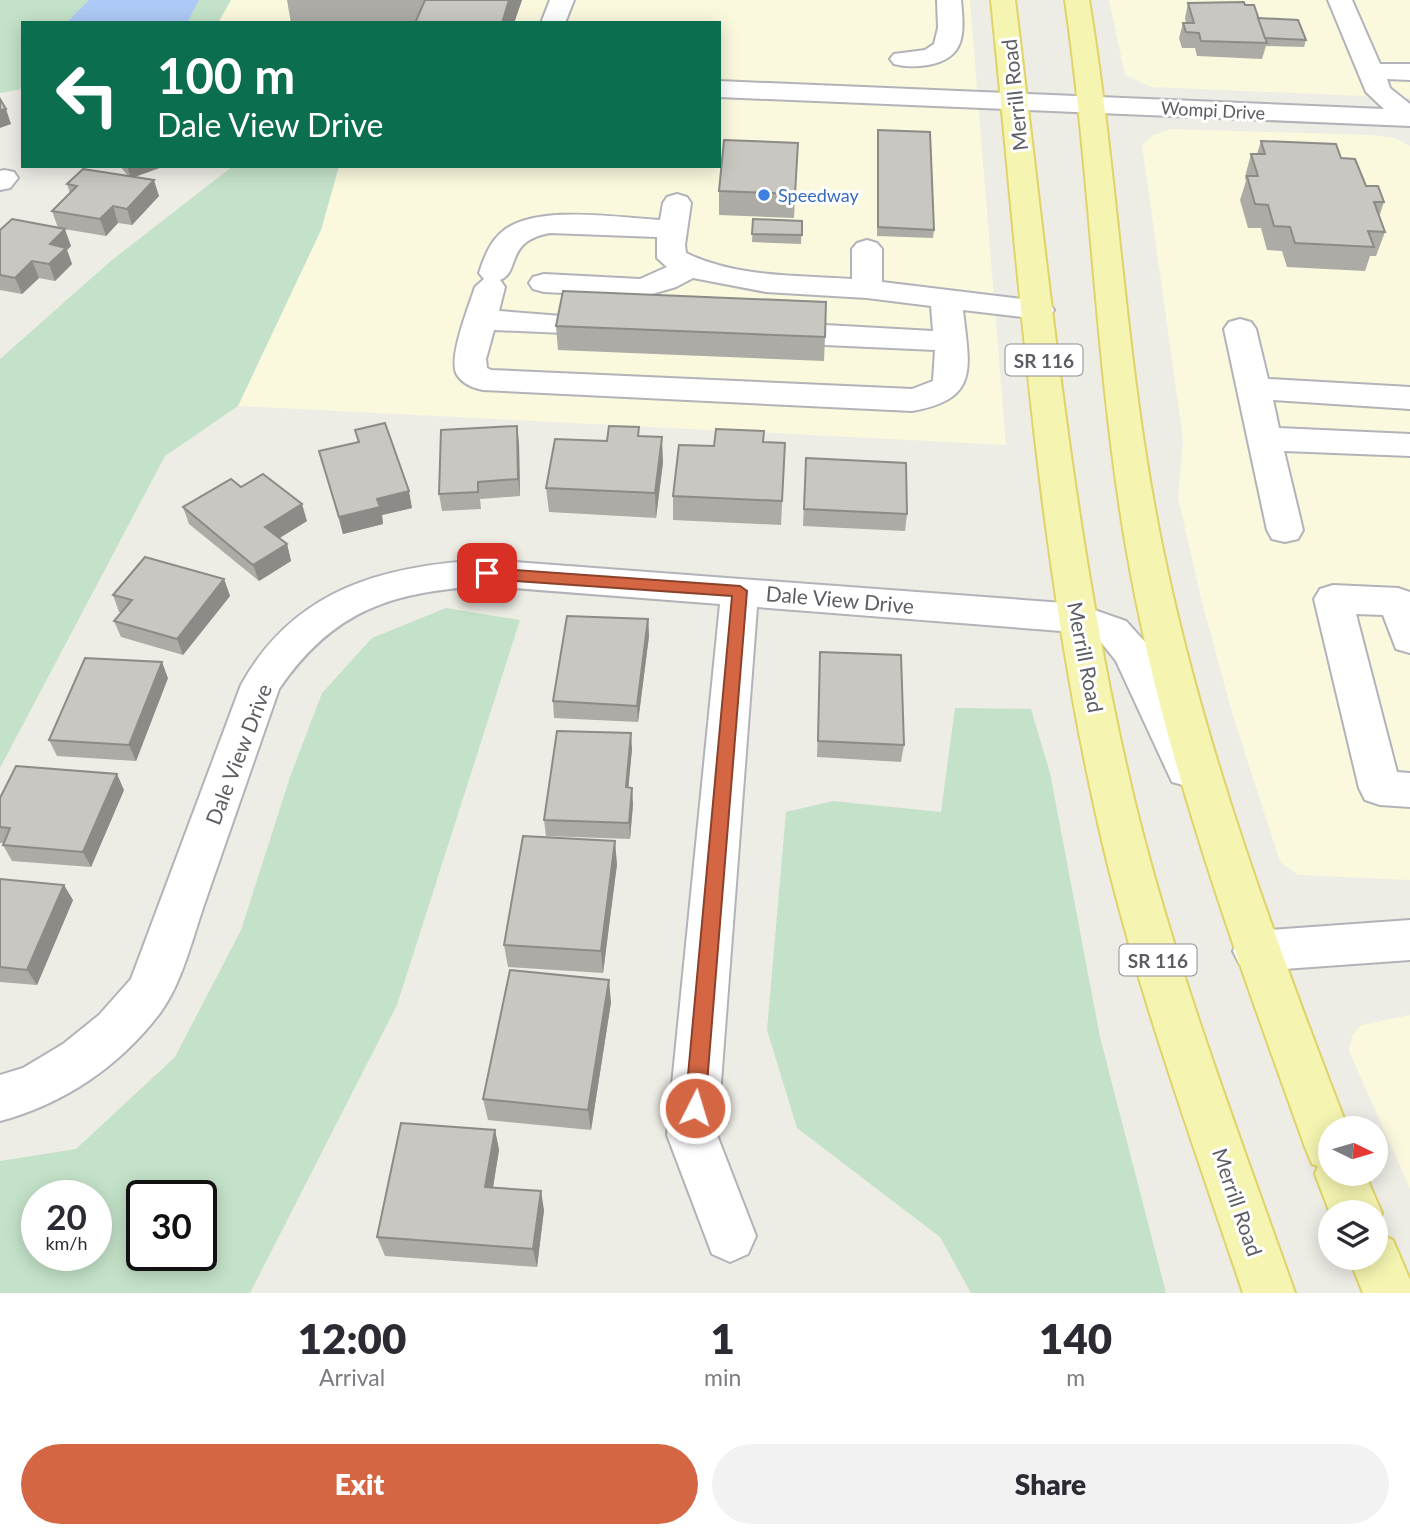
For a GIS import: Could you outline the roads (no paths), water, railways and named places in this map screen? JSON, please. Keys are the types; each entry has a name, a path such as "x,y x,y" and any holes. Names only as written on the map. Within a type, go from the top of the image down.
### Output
{"main road":[{"name":"Merrill Road","path":"1003,0 1062,520 1077,618 1116,811 1151,937 1269,1293"},
{"path":"1077,0 1091,104 1116,351 1144,543 1171,675 1216,832 1256,951 1318,1116"},
{"path":"1380,1270 1389,1293"}],"street":[{"path":"554,21 562,0"},
{"path":"903,59 935,58 948,49 951,35 949,0"},
{"path":"1340,0 1379,92 1410,118"},
{"path":"1370,71 1410,72"},
{"name":"Wompi Drive","path":"721,89 1410,118"},
{"path":"946,299 951,369 948,384 933,396 912,400 483,380 472,372 470,359 501,249 516,234 531,227 550,224 675,216 670,245 672,258 707,275 867,289 1038,310"},
{"path":"867,249 867,289"},
{"path":"544,283 642,288 665,281 688,268"},
{"path":"481,320 564,324"},
{"path":"1240,329 1285,530"},
{"path":"825,335 949,341"},
{"path":"1254,388 1410,398"},
{"path":"1266,439 1410,445"},
{"name":"Dale View Drive","path":"0,1098 13,1096 67,1070 110,1034 145,996 164,954 261,685 279,656 306,629 334,607 402,580 441,574 487,573 1077,618 1113,631 1132,653 1216,832"},
{"path":"730,1236 692,1135 740,591"},
{"path":"1410,639 1398,603 1333,599 1380,788 1410,790"},
{"path":"1256,951 1410,940"}],"water":[{"path":"89,0 199,0 188,21 68,21"}],"place":[{"name":"Speedway","path":"764,195"}]}
